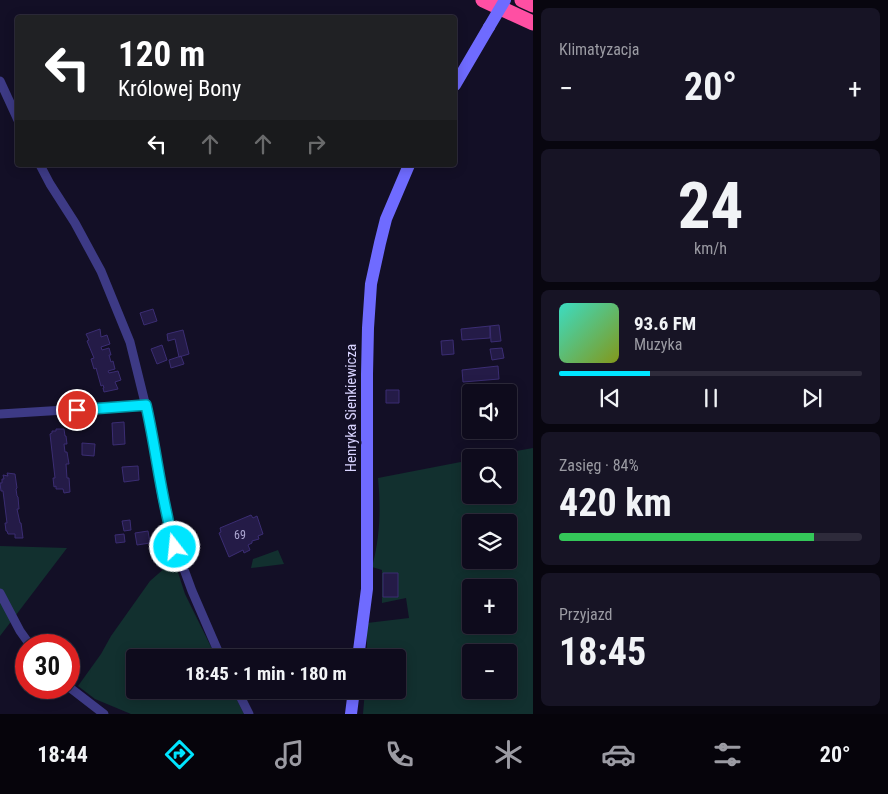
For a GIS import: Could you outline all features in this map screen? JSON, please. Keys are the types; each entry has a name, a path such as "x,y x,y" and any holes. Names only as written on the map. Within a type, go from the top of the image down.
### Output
{"highway":[{"path":"483,0 533,23"},
{"path":"522,0 533,5"}],"street":[{"path":"457,82 505,0"},
{"path":"0,81 15,114"},
{"path":"41,167 84,240 104,279 130,342 155,446 162,497 171,534 192,591 217,649"},
{"name":"Henryka Sienkiewicza","path":"359,649 366,589 368,347 371,284 386,219 408,167"},
{"path":"0,414 146,405"},
{"path":"0,593 23,634"},
{"path":"80,696 104,714"},
{"path":"242,699 249,714"},
{"path":"351,714 353,699"}],"green space":[{"path":"533,448 533,714 363,714 364,699 406,699 406,649 367,649 367,623 409,618 406,598 382,603 382,570 372,567 379,523 378,478 462,462 462,504 517,504 517,451"},
{"path":"0,546 67,548 0,636"},
{"path":"278,550 284,564 251,568 253,559"},
{"path":"174,560 185,594 212,649 126,649 126,699 236,699 244,714 131,714 95,699 80,688 80,683 101,654 111,636 150,581"}],"building":[{"path":"153,309 157,321 144,325 140,313"},
{"path":"499,325 501,341 491,342 490,326"},
{"path":"490,326 490,338 462,340 461,329"},
{"path":"100,329 101,337 107,335 110,344 101,347 102,350 109,348 111,362 113,361 115,369 108,371 109,373 118,371 121,380 115,382 118,389 104,392 96,368 94,369 91,359 94,358 86,334"},
{"path":"183,330 189,354 179,357 175,339 168,341 167,334"},
{"path":"453,340 454,354 442,355 441,341"},
{"path":"162,345 167,360 157,364 151,349"},
{"path":"502,348 504,358 492,360 490,349"},
{"path":"181,356 184,364 171,368 169,360"},
{"path":"498,366 499,379 463,382 462,370"},
{"path":"386,390 399,390 399,403 386,403"},
{"path":"124,422 125,444 113,445 112,423"},
{"path":"56,429 64,429 66,436 67,444 64,444 69,464 66,464 70,492 64,493 63,489 56,489 56,486 54,487 53,478 55,478 50,434 52,431 56,431"},
{"path":"82,443 95,444 94,456 82,455"},
{"path":"138,466 139,480 124,482 122,467"},
{"path":"7,473 15,474 19,509 17,509 23,538 15,538 15,534 8,534 6,531 5,523 7,523 3,491 1,491 0,483 4,479 3,475 8,476"},
{"path":"251,515 253,518 257,516 263,534 258,536 259,539 252,541 248,545 250,550 244,553 243,550 229,557 219,533 221,532 220,528"},
{"path":"130,520 131,530 124,531 122,521"},
{"path":"148,531 150,543 137,545 135,533"},
{"path":"124,534 125,542 116,543 115,535"},
{"path":"383,573 398,573 398,597 383,597"}],"route":[{"path":"77,410 146,405 155,446 162,497 175,547"}]}
